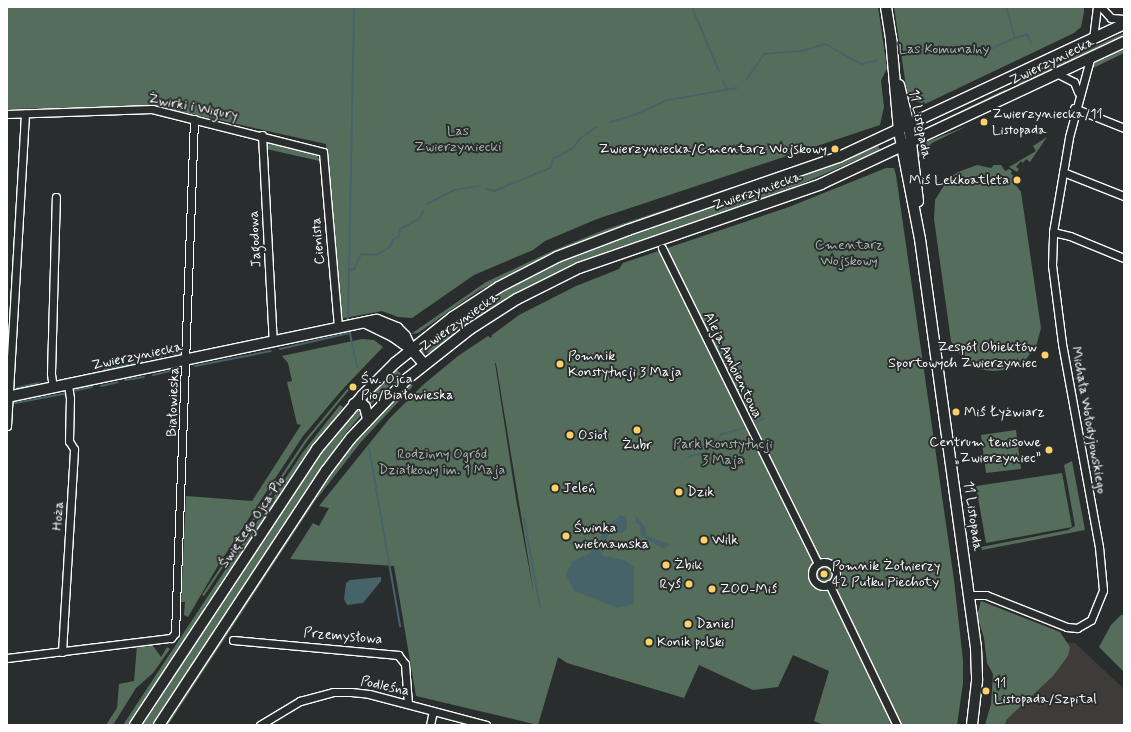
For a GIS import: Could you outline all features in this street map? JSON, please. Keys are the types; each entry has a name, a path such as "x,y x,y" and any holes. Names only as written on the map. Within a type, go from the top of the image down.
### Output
{"main road":[{"name":"11 Listopada","path":"886,7 912,143 920,239 970,595 977,663 972,725"},
{"name":"Zwierzyniecka","path":"411,350 477,300 557,257 628,230 810,169 909,126 1124,24"},
{"name":"11 Listopada","path":"891,38 898,131 920,239"},
{"name":"Zwierzyniecka","path":"8,397 377,320 391,324 405,336 411,350 424,364 493,313 579,268 806,189 912,143 1124,42"},
{"path":"1014,76 1010,85 1019,92"},
{"path":"906,110 921,117 930,116"},
{"name":"Świętego Ojca Pio","path":"135,725 317,449 354,404 411,350"},
{"path":"160,725 326,471 368,419 424,364"},
{"path":"354,404 362,404 365,407 368,419"}],"street":[{"path":"1093,39 1097,7"},
{"path":"1101,7 1111,18 1124,19"},
{"name":"Michała Wołodyjowskiego","path":"970,595 986,595 1067,627 1077,628 1086,625 1096,614 1104,581 1052,276 1053,232 1074,108 1090,58"},
{"path":"1058,74 1074,82 1078,95"},
{"path":"1074,108 1124,128"},
{"name":"Żwirki i Wigury","path":"7,114 152,109 262,135 323,152"},
{"path":"7,426 26,114"},
{"name":"Białowieska","path":"62,652 173,637 176,631 187,360 194,119"},
{"name":"Jagodowa","path":"262,135 273,342"},
{"name":"Cienista","path":"323,152 344,327"},
{"path":"1063,172 1124,196"},
{"path":"53,388 51,373 56,197"},
{"path":"1053,232 1077,239 1124,258"},
{"name":"Aleja Ambientowa","path":"662,248 818,564"},
{"name":"Hoża","path":"62,652 74,449 69,441 70,398 68,385"},
{"path":"829,563 835,570 835,578 829,584 820,585 813,579 813,570 818,564 829,563"},
{"path":"829,584 897,725"},
{"name":"Przemysłowa","path":"233,640 398,654 405,664 408,704"},
{"path":"7,658 62,652"},
{"name":"Podleśna","path":"260,725 300,701 333,692 369,694 433,711 469,723 486,725"},
{"path":"430,725 433,711"}],"shaded area":[{"path":"1063,642 1075,643 1124,689 1124,725 987,725"}],"green space":[{"name":"Las Zwierzyniecki","path":"7,7 878,7 887,68 881,81 884,107 880,125 597,219 545,241 533,250 474,275 412,318 398,317 382,311 339,319 326,144 156,106 7,109"},
{"name":"Las Komunalny","path":"894,7 1084,7 1084,12 1081,27 1074,33 925,104 908,99"},
{"path":"1124,33 1124,37 1016,87 1020,82"},
{"path":"1124,48 1124,53 1089,70 1096,62"},
{"path":"1006,89 1005,94 937,126 936,123"},
{"path":"967,126 932,143 917,159 918,150 924,143"},
{"path":"1047,137 1030,162 1026,159 1023,163 1021,161 1016,167 1019,169 1017,172 1009,167 1036,151 1033,146"},
{"path":"270,143 316,154 320,161 266,149"},
{"path":"878,146 880,150 769,198 561,271 483,315 432,352 422,353 420,350 421,346 437,333 506,287 559,261 586,249 811,173"},
{"path":"977,165 991,168 994,165 1001,165 1005,171 1009,169 1012,171 1011,174 1018,179 1015,184 1021,192 1041,328 1036,347 1025,360 1007,370 993,371 978,369 964,360 951,341 934,219 935,200 948,179 958,172"},
{"name":"Park Konstytucji 3 Maja","path":"886,168 894,168 954,580 963,660 963,683 957,725 824,725 814,721 829,671 793,655 778,687 753,690 699,665 684,698 567,663 558,657 538,725 416,696 394,566 290,559 313,523 319,526 329,508 319,506 389,419 424,384 458,356 488,336 491,338 492,335 519,315 576,286 619,269 623,263 789,207","holes":["496,363 534,594 516,499"]},
{"path":"732,187 733,190 590,239 543,259 478,291 418,333 411,334 486,282 552,251 604,230"},
{"path":"362,339 374,340 383,347 341,391 303,436 219,564 188,617 184,615 185,602 181,602 186,496 252,501 301,425 297,424 287,382 292,381 288,363 282,356"},
{"path":"395,368 401,374 369,406 364,399"},
{"path":"410,383 413,386 361,442 315,501 168,725 165,725 338,462 360,435"},
{"path":"348,388 349,390 307,441 204,596 202,595 305,440"},
{"path":"340,405 343,407 339,414 297,469 129,725 123,725 303,452"},
{"path":"359,408 361,415 345,434 154,725 142,725 326,443"},
{"path":"1016,430 1021,469 986,473 981,435"},
{"path":"1072,461 1085,530 982,550 981,547 1068,530 1075,526 1064,465"},
{"path":"1062,473 1072,527 986,543 976,486"},
{"path":"981,601 1060,632 1070,647 1068,656 1053,676 1006,720 1005,725 985,725 991,704 993,674 987,663 984,638 977,615"},
{"path":"1121,615 1124,615 1124,672 1099,647 1111,625"},
{"path":"151,643 161,657 167,647 170,649 153,673 136,688 113,725 106,725 117,708 119,684 134,681 137,646"}],"water":[{"path":"621,515 626,517 627,528 622,533 612,530 600,548 603,556 625,560 634,567 634,604 618,608 574,591 566,575 572,562 591,552 608,525"},
{"path":"635,515 645,527 646,535 671,545 662,548 641,536 640,525 636,523"},
{"path":"381,577 381,581 363,603 347,605 344,599 346,583 350,580"}],"waterway":[{"path":"348,323 354,7"},
{"path":"692,7 719,71"},
{"path":"905,54 964,54 990,49 1015,38 1006,7"},
{"path":"1015,38 1027,34 1031,43"},
{"path":"746,80 764,54 802,51 825,44 861,64 878,60"},
{"path":"723,81 727,90"},
{"path":"610,122 634,115 668,100 737,88"},
{"path":"487,189 494,191 550,168 553,159 572,149 580,139 596,127"},
{"path":"427,204 454,190 479,186"},
{"path":"349,270 354,269 361,254 376,255 390,247 393,240 399,236 400,229 419,219 424,210"},
{"path":"349,329 357,367"},
{"path":"280,349 349,333"},
{"path":"195,366 271,351"},
{"path":"173,354 183,353"},
{"path":"156,357 162,356"},
{"path":"105,369 142,362"},
{"path":"153,375 175,370"},
{"path":"125,380 144,377"},
{"path":"101,386 118,382"},
{"path":"17,388 38,383"},
{"path":"73,391 92,387"},
{"path":"59,395 67,393"},
{"path":"15,403 57,395"},
{"path":"755,423 763,419"},
{"path":"688,457 704,453 722,434 744,428"},
{"path":"369,448 400,626"},
{"path":"524,518 540,607"}],"place":[{"name":"Zwierzyniecka/11 Listopada","path":"984,122"},
{"name":"Zwierzyniecka/Cmentarz Wojskowy","path":"835,149"},
{"name":"Miś Lekkoatleta","path":"1017,180"},
{"name":"Zespół Obiektów Sportowych Zwierzyniec","path":"1045,355"},
{"name":"Pomnik Konstytucji 3 Maja","path":"560,364"},
{"name":"Św. Ojca Pio/Białowieska","path":"353,387"},
{"name":"Miś Łyżwiarz","path":"956,412"},
{"name":"Żubr","path":"637,430"},
{"name":"Osioł","path":"570,435"},
{"name":"Centrum tenisowe „Zwierzyniec”","path":"1049,450"},
{"name":"Jeleń","path":"555,488"},
{"name":"Dzik","path":"679,492"},
{"name":"Świnka wietnamska","path":"566,536"},
{"name":"Wilk","path":"704,540"},
{"name":"Żbik","path":"666,565"},
{"name":"Pomnik Żołnierzy 42 Pułku Piechoty","path":"824,574"},
{"name":"Ryś","path":"689,584"},
{"name":"ZOO-Miś","path":"712,589"},
{"name":"Daniel","path":"688,624"},
{"name":"Konik polski","path":"649,642"},
{"name":"11 Listopada/Szpital","path":"986,691"}],"park label":[{"name":"Cmentarz Wojskowy","path":"849,254"},
{"name":"Rodzinny Ogród Działkowy im. 1 Maja","path":"442,462"}]}
